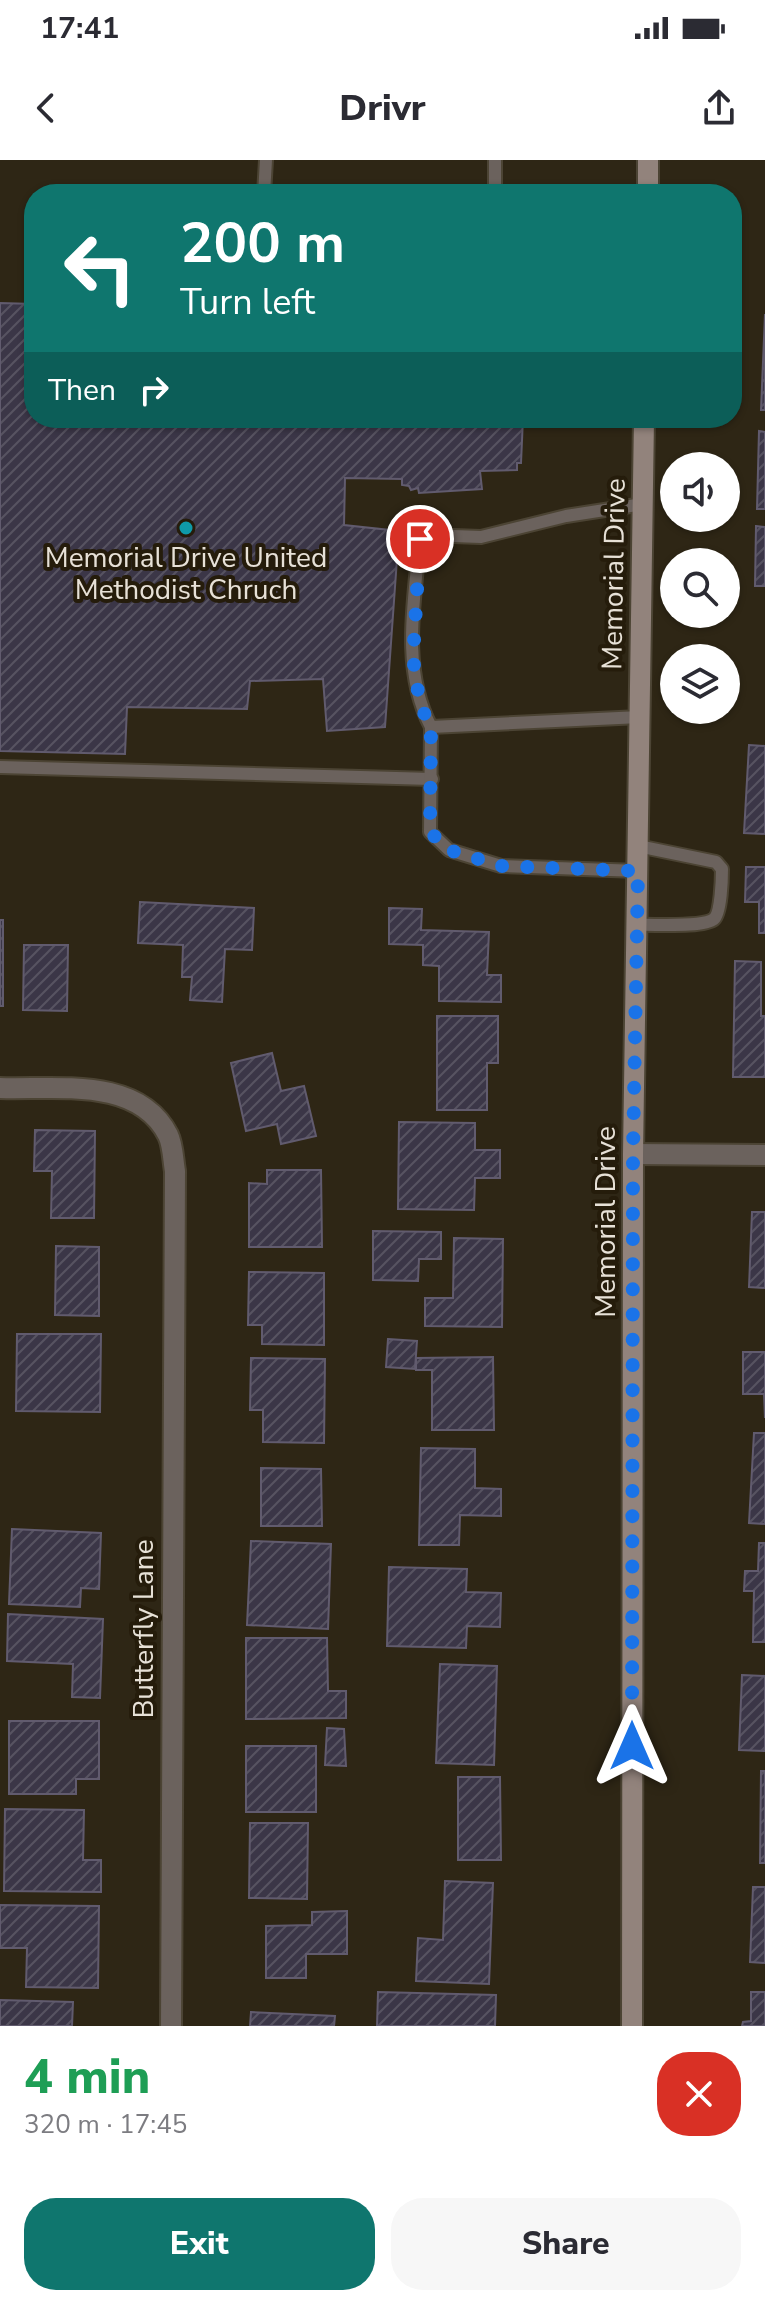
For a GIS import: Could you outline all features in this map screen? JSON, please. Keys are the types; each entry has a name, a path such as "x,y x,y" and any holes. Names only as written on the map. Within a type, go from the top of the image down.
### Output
{"main road":[{"path":"648,160 648,184"},
{"name":"Memorial Drive","path":"632,2026 633,1154 644,428"}],"street":[{"name":"Butterfly Lane","path":"0,1088 89,1090 123,1095 149,1108 169,1137 175,1171 171,2026"},
{"path":"633,1154 765,1155"}],"lane":[{"path":"265,184 266,160"},
{"path":"495,160 495,184"},
{"path":"638,871 501,866 449,850 430,832 431,727 420,705 414,679 414,623 420,539 425,535 481,537 566,516 643,504"},
{"path":"431,727 640,717"},
{"path":"0,767 432,779"},
{"path":"637,925 703,924 713,920 717,915 722,881 722,869 716,862 638,846"}],"building":[{"name":"Memorial Drive United Methodist Chruch","path":"0,303 24,304 24,428 523,428 521,463 517,463 517,470 480,471 482,489 419,493 418,488 411,490 409,486 402,485 402,479 345,478 344,525 399,531 385,727 327,731 323,679 250,681 247,709 127,707 125,754 0,751"},
{"path":"765,314 765,410 761,410"},
{"path":"759,431 765,432 765,509 757,509"},
{"path":"756,526 765,527 765,586 755,586"},
{"path":"749,745 765,746 765,834 744,833"},
{"path":"746,867 765,867 765,933 759,933 759,902 745,902"},
{"path":"140,902 254,908 252,950 225,949 222,1002 190,1000 192,977 182,977 183,945 138,943"},
{"path":"389,908 422,909 421,930 489,932 487,975 501,975 501,1002 439,1001 439,966 423,965 423,945 389,944"},
{"path":"0,920 3,920 3,1006 0,1006"},
{"path":"24,945 68,945 67,1011 23,1010"},
{"path":"735,961 761,962 765,1077 733,1077"},
{"path":"437,1016 498,1016 498,1063 487,1063 487,1110 437,1110"},
{"path":"272,1053 281,1091 304,1086 316,1136 281,1144 277,1124 246,1131 231,1063"},
{"path":"399,1122 475,1123 475,1150 500,1150 500,1178 475,1178 474,1210 398,1209"},
{"path":"35,1130 95,1131 94,1218 51,1218 52,1171 34,1171"},
{"path":"267,1170 321,1170 322,1247 249,1247 249,1183 267,1184"},
{"path":"752,1212 765,1212 765,1288 749,1287"},
{"path":"373,1231 441,1232 441,1259 419,1259 418,1281 373,1280"},
{"path":"454,1238 503,1239 502,1327 425,1326 425,1298 453,1298"},
{"path":"56,1246 99,1247 99,1316 55,1315"},
{"path":"249,1272 324,1273 324,1345 262,1344 262,1325 248,1325"},
{"path":"17,1334 101,1334 100,1412 16,1411"},
{"path":"388,1339 417,1341 415,1369 386,1367"},
{"path":"743,1352 765,1352 765,1418 764,1394 743,1394"},
{"path":"493,1357 494,1430 432,1430 432,1370 416,1370 416,1358"},
{"path":"251,1358 325,1359 324,1443 263,1442 263,1410 250,1410"},
{"path":"754,1433 765,1433 765,1524 749,1523"},
{"path":"421,1448 475,1449 475,1488 501,1489 501,1516 460,1515 459,1545 419,1545"},
{"path":"261,1468 321,1469 322,1526 261,1526"},
{"path":"12,1529 101,1533 99,1589 81,1588 80,1607 9,1604"},
{"path":"251,1541 331,1544 328,1629 247,1625"},
{"path":"759,1543 765,1543 765,1642 753,1642 754,1591 744,1591 745,1571 758,1571"},
{"path":"389,1567 467,1569 466,1592 501,1593 500,1627 467,1626 466,1648 387,1646"},
{"path":"8,1614 103,1619 100,1698 72,1697 73,1664 7,1661"},
{"path":"246,1638 327,1638 328,1691 346,1691 346,1718 246,1719"},
{"path":"440,1664 497,1666 494,1765 436,1763"},
{"path":"742,1675 765,1676 765,1751 739,1750"},
{"path":"9,1721 99,1721 99,1779 76,1779 76,1794 9,1794"},
{"path":"327,1728 344,1729 346,1766 325,1765"},
{"path":"246,1746 316,1746 316,1812 246,1812"},
{"path":"761,1771 765,1771 765,1863 760,1863"},
{"path":"458,1777 500,1777 501,1860 458,1860"},
{"path":"5,1809 84,1810 83,1860 101,1860 101,1892 4,1891"},
{"path":"250,1823 308,1823 307,1899 249,1898"},
{"path":"445,1881 493,1883 489,1984 416,1981 418,1938 443,1940"},
{"path":"753,1887 765,1887 765,1963 750,1962"},
{"path":"0,1905 99,1906 98,1988 26,1987 27,1948 0,1948"},
{"path":"347,1911 347,1954 306,1954 306,1978 266,1978 266,1926 312,1925 312,1912"},
{"path":"378,1992 496,1995 495,2026 377,2026"},
{"path":"751,1992 765,1992 765,2026 742,2026 743,2022 751,2021"},
{"path":"0,2000 73,2002 72,2026 0,2026"},
{"path":"251,2012 335,2016 334,2026 250,2026"}],"place":[{"name":"Memorial Drive United Methodist Chruch","path":"186,528"}],"route":[{"path":"420,539 413,658 420,705 431,727 430,832 449,850 501,866 638,871 633,1154 632,1746"}]}
